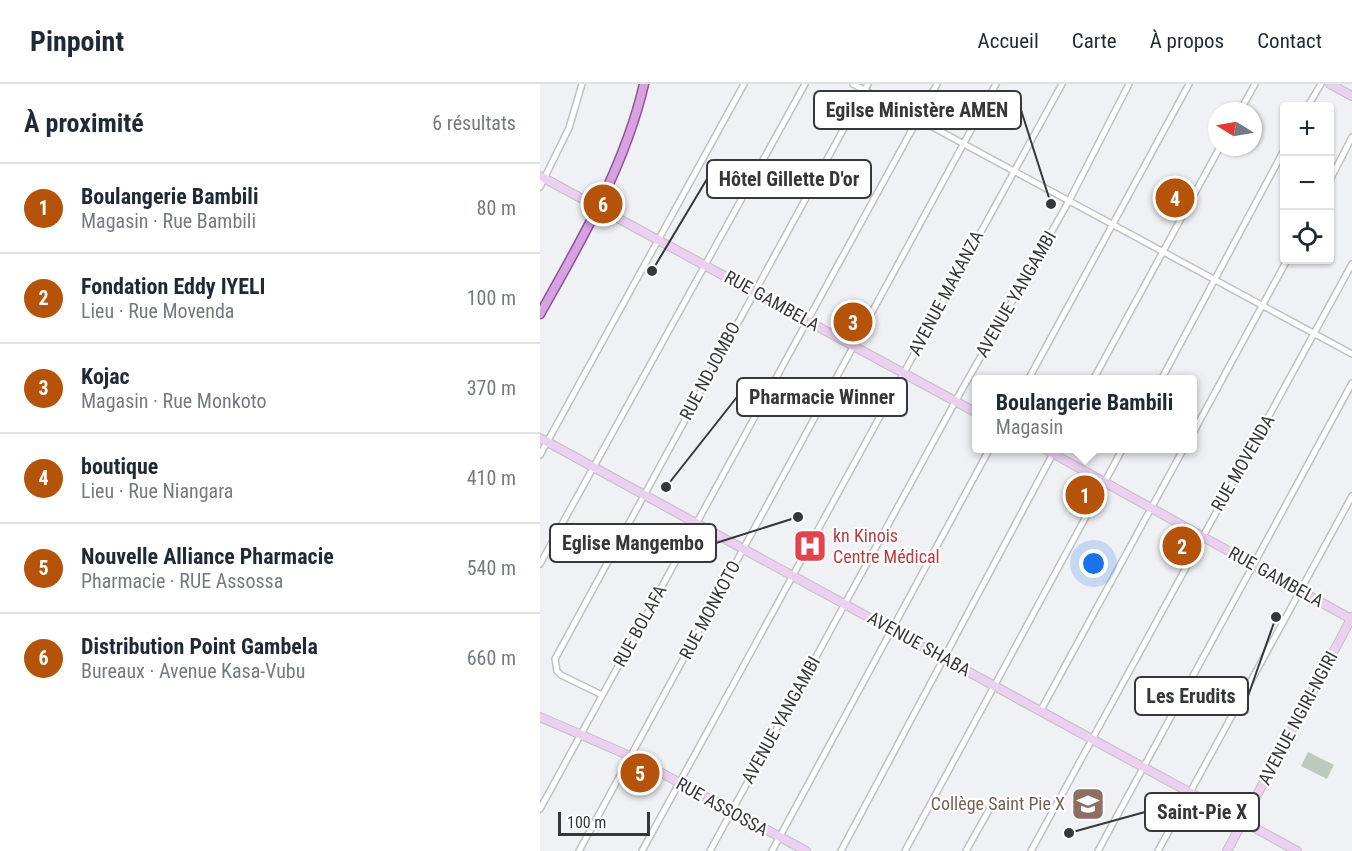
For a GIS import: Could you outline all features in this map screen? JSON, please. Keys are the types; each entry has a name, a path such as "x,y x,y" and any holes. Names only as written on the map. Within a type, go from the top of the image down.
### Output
{"main road":[{"path":"540,314 598,206 630,136 644,84"}],"street":[{"path":"540,188 542,177 569,128 582,84"},
{"path":"540,454 543,440 744,84"},
{"path":"540,564 805,84"},
{"path":"854,84 1012,172 1352,354"},
{"name":"RUE NDJOMBO","path":"602,695 561,675 557,671 555,659 753,291 868,84"},
{"name":"RUE BOLAFA","path":"540,809 937,84"},
{"name":"RUE MONKOTO","path":"579,851 996,84"},
{"name":"AVENUE MAKANZA","path":"642,851 795,576 1012,172 1062,84"},
{"name":"AVENUE YANGAMBI","path":"710,851 955,402 1069,201 1129,84"},
{"path":"1031,375 1189,84"},
{"path":"1245,102 1255,84"},
{"path":"1310,102 1321,84"},
{"path":"1330,84 1352,96"},
{"path":"1334,171 1352,137"},
{"path":"1097,375 1215,156"},
{"path":"1164,375 1281,156"},
{"name":"RUE GAMBELA","path":"542,177 705,263 972,410"},
{"path":"1197,426 1285,264"},
{"name":"RUE MOVENDA","path":"1031,851 1201,536 1316,335 1352,264"},
{"path":"1098,851 1352,383"},
{"name":"AVENUE SHABA","path":"543,440 1041,710 1293,850"},
{"path":"772,851 987,453"},
{"path":"841,851 1053,453"},
{"name":"RUE GAMBELA","path":"1057,453 1151,509 1352,618"},
{"path":"905,851 1120,453"},
{"path":"1041,710 1181,453"},
{"path":"1158,851 1352,496"},
{"name":"AVENUE NGIRI-NGIRI","path":"1227,851 1352,618"},
{"name":"RUE ASSOSSA","path":"540,717 630,756 806,851"},
{"path":"966,851 993,803"}],"green space":[{"path":"1308,752 1334,765 1327,779 1301,766"}],"place":[{"name":"boutique","path":"1175,198"},
{"name":"Distribution Point Gambela","path":"603,204"},
{"name":"Egilse Ministère AMEN","path":"1051,204"},
{"name":"Hôtel Gillette D'or","path":"652,271"},
{"name":"Kojac","path":"853,322"},
{"name":"Pharmacie Winner","path":"666,487"},
{"name":"Boulangerie Bambili","path":"1085,495"},
{"name":"Eglise Mangembo","path":"798,517"},
{"name":"kn Kinois Centre Médical","path":"810,546"},
{"name":"Fondation Eddy IYELI","path":"1182,546"},
{"name":"Les Erudits","path":"1276,617"},
{"name":"Nouvelle Alliance Pharmacie","path":"640,773"},
{"name":"Collège Saint Pie X","path":"1088,804"},
{"name":"Saint-Pie X","path":"1069,833"}]}
